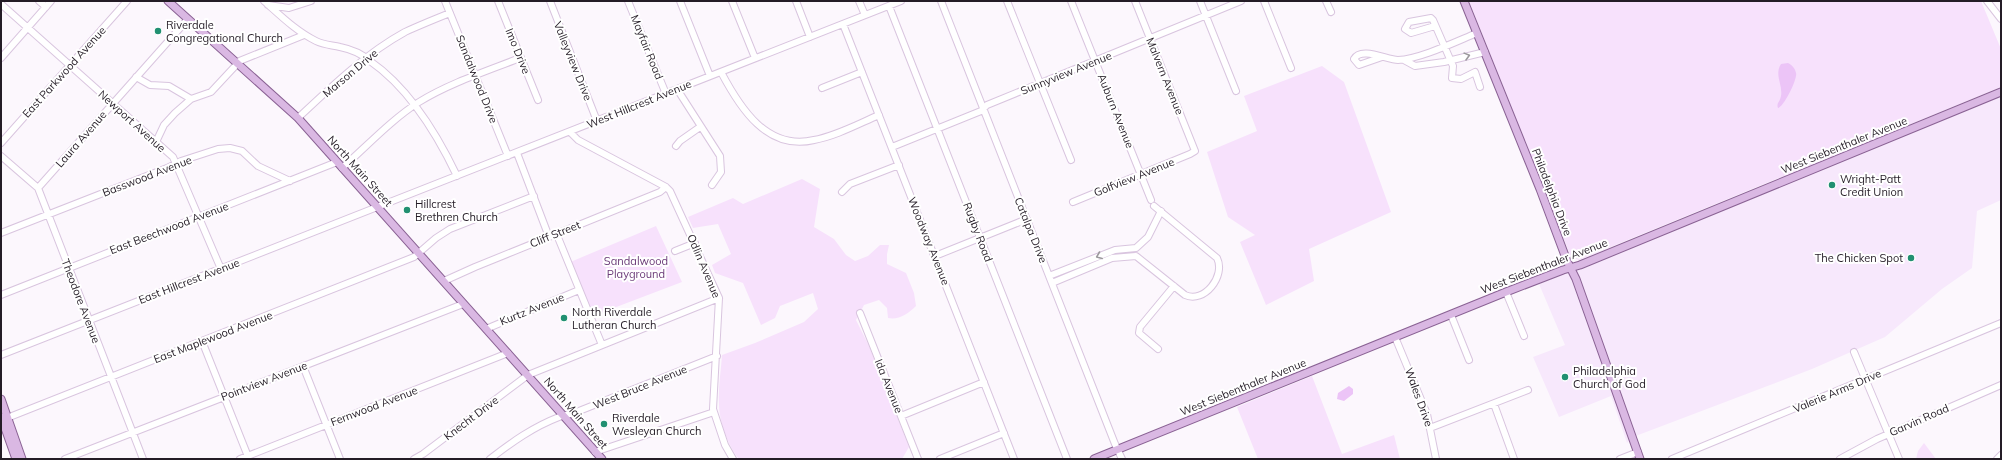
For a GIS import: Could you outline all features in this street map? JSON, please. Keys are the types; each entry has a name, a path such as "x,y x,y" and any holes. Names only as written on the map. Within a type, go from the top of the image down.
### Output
{"main road":[{"name":"North Main Street","path":"168,1 298,118 602,459"},
{"name":"Philadelphia Drive","path":"1464,1 1570,268 1576,278 1639,455"},
{"name":"West Siebenthaler Avenue","path":"1094,459 1506,292 1580,265 2001,92"},
{"path":"1,399 4,417 16,459"},
{"path":"4,417 22,459"}],"street":[{"path":"39,1 46,7"},
{"path":"1,58 52,1"},
{"name":"East Parkwood Avenue","path":"1,143 128,1"},
{"path":"266,3 289,8 311,1"},
{"name":"Sandalwood Drive","path":"445,1 508,156"},
{"name":"Imo Drive","path":"498,1 538,100"},
{"name":"Valleyview Drive","path":"550,1 597,121"},
{"name":"Mayfair Road","path":"628,1 666,94"},
{"path":"680,1 710,76"},
{"path":"732,1 755,58"},
{"path":"796,1 810,37"},
{"path":"859,1 865,16"},
{"name":"West Hillcrest Avenue","path":"378,207 901,1"},
{"name":"Catalpa Drive","path":"941,1 1122,459"},
{"path":"1008,1 1071,160"},
{"name":"Auburn Avenue","path":"1071,1 1151,200"},
{"name":"Malvern Avenue","path":"1135,1 1194,151"},
{"path":"1200,1 1236,91"},
{"name":"Sunnyview Avenue","path":"892,147 984,109 987,105 1241,1"},
{"path":"1264,1 1292,68"},
{"path":"1326,1 1331,12"},
{"path":"1987,1 2001,19"},
{"path":"266,3 304,35 319,42 348,49 366,58 391,80 415,106 442,146 457,176"},
{"name":"Newport Avenue","path":"1,4 173,157 221,269"},
{"name":"Rugby Road","path":"889,6 1067,459"},
{"path":"288,23 287,14 289,8"},
{"name":"Marson Drive","path":"298,118 366,58 405,33 450,14"},
{"name":"Laura Avenue","path":"38,188 188,19"},
{"name":"Woodway Avenue","path":"843,24 1014,459"},
{"path":"1435,26 1453,66 1452,78 1461,79 1475,72 1480,87"},
{"path":"1382,56 1409,59 1477,33"},
{"path":"156,142 168,119 192,99 211,92 237,62 304,35"},
{"path":"1402,59 1415,66 1485,52"},
{"name":"East Beechwood Avenue","path":"1,295 290,181 340,165 415,106 446,88 520,58"},
{"path":"721,72 741,105 754,121 765,132 780,139 798,142 815,140 879,115"},
{"path":"822,88 862,72"},
{"path":"136,77 150,85 169,86 192,99"},
{"path":"677,90 722,160 720,176 712,185"},
{"path":"676,146 680,141 700,127"},
{"path":"570,132 578,140 666,187"},
{"name":"Basswood Avenue","path":"1,233 176,163 223,148 234,148 245,153 266,171 290,181"},
{"name":"Golfview Avenue","path":"1073,202 1194,151"},
{"path":"517,153 549,237"},
{"name":"Theodore Avenue","path":"1,156 38,188 88,321 143,459"},
{"path":"842,192 850,184 899,164"},
{"name":"Cliff Street","path":"444,281 455,275 557,235 660,192 666,187"},
{"name":"Odlin Avenue","path":"666,187 670,191 695,243 719,298 714,412 725,445 733,459"},
{"name":"East Maplewood Avenue","path":"4,417 404,262 419,254 436,238 450,229 534,196"},
{"path":"1052,283 1112,258 1136,256 1190,297 1202,294 1208,290 1216,278 1219,264 1216,256 1154,206"},
{"name":"East Hillcrest Avenue","path":"1,355 378,207"},
{"path":"1049,276 1115,250 1136,248 1148,237 1161,211"},
{"path":"935,256 1027,219"},
{"path":"557,235 602,345"},
{"path":"675,252 695,243"},
{"path":"1136,248 1136,256"},
{"path":"1158,349 1139,333 1140,327 1174,286"},
{"name":"Kurtz Avenue","path":"486,329 579,290"},
{"path":"1506,292 1524,336"},
{"name":"Knecht Drive","path":"414,459 423,454 528,375 719,298"},
{"name":"Pointview Avenue","path":"65,459 463,304"},
{"name":"Ida Avenue","path":"860,313 918,459"},
{"path":"1451,314 1469,360"},
{"name":"Valerie Arms Drive","path":"1672,459 2001,322"},
{"name":"Wales Drive","path":"1395,337 1421,400 1430,428 1436,459"},
{"path":"202,341 248,458"},
{"path":"1854,352 1899,459"},
{"name":"Fernwood Avenue","path":"240,459 248,458 508,353"},
{"name":"West Bruce Avenue","path":"490,459 527,432 563,416 574,414 717,356"},
{"path":"303,366 340,459"},
{"path":"901,416 984,382"},
{"name":"Garvin Road","path":"1840,459 1888,434 2001,385"},
{"path":"1430,428 1528,390"},
{"path":"1494,404 1514,459"},
{"path":"595,452 714,412"},
{"path":"940,459 1004,433"},
{"path":"1620,459 1639,455"},
{"path":"1997,459 2001,455"}],"shaded area":[{"path":"1788,63 1794,68 1796,76 1787,98 1778,108 1777,105 1781,98 1781,92 1778,72 1781,64"},
{"path":"2001,96 2001,200 1977,211 1972,268 1942,289 1885,337 1812,369 1633,437 1627,443 1611,396 1559,417 1533,357 1565,345 1539,284"},
{"path":"1349,386 1353,389 1353,394 1344,401 1337,399 1338,393"}],"green space":[{"path":"1469,1 1981,1 2001,49 2001,87 1579,260 1571,257"},
{"path":"1322,66 1344,82 1391,212 1309,249 1314,281 1266,305 1240,242 1255,235 1228,217 1207,152 1257,131 1244,96"},
{"path":"802,179 820,189 814,227 834,239 846,255 855,261 868,256 880,245 889,245 887,264 906,273 914,293 916,306 903,316 888,318 887,308 879,300 864,305 856,320 869,346 909,447 902,459 739,459 731,447 725,433 719,411 719,386 722,355 804,322 818,309 813,293 780,306 775,318 761,325 743,283 715,273 712,265 731,254 718,224 693,228 688,217 733,198 743,204"},
{"name":"Sandalwood Playground","path":"656,226 682,282 590,317 568,263"},
{"path":"1312,376 1342,454 1394,435 1400,459 1258,459 1237,407"},
{"path":"1924,443 1936,459 1916,459 1918,451"}],"place":[{"name":"Riverdale Congregational Church","path":"158,31"},
{"name":"Wright-Patt Credit Union","path":"1832,185"},
{"name":"Hillcrest Brethren Church","path":"407,210"},
{"name":"The Chicken Spot","path":"1911,258"},
{"name":"North Riverdale Lutheran Church","path":"564,318"},
{"name":"Philadelphia Church of God","path":"1565,377"},
{"name":"Riverdale Wesleyan Church","path":"604,424"}]}
